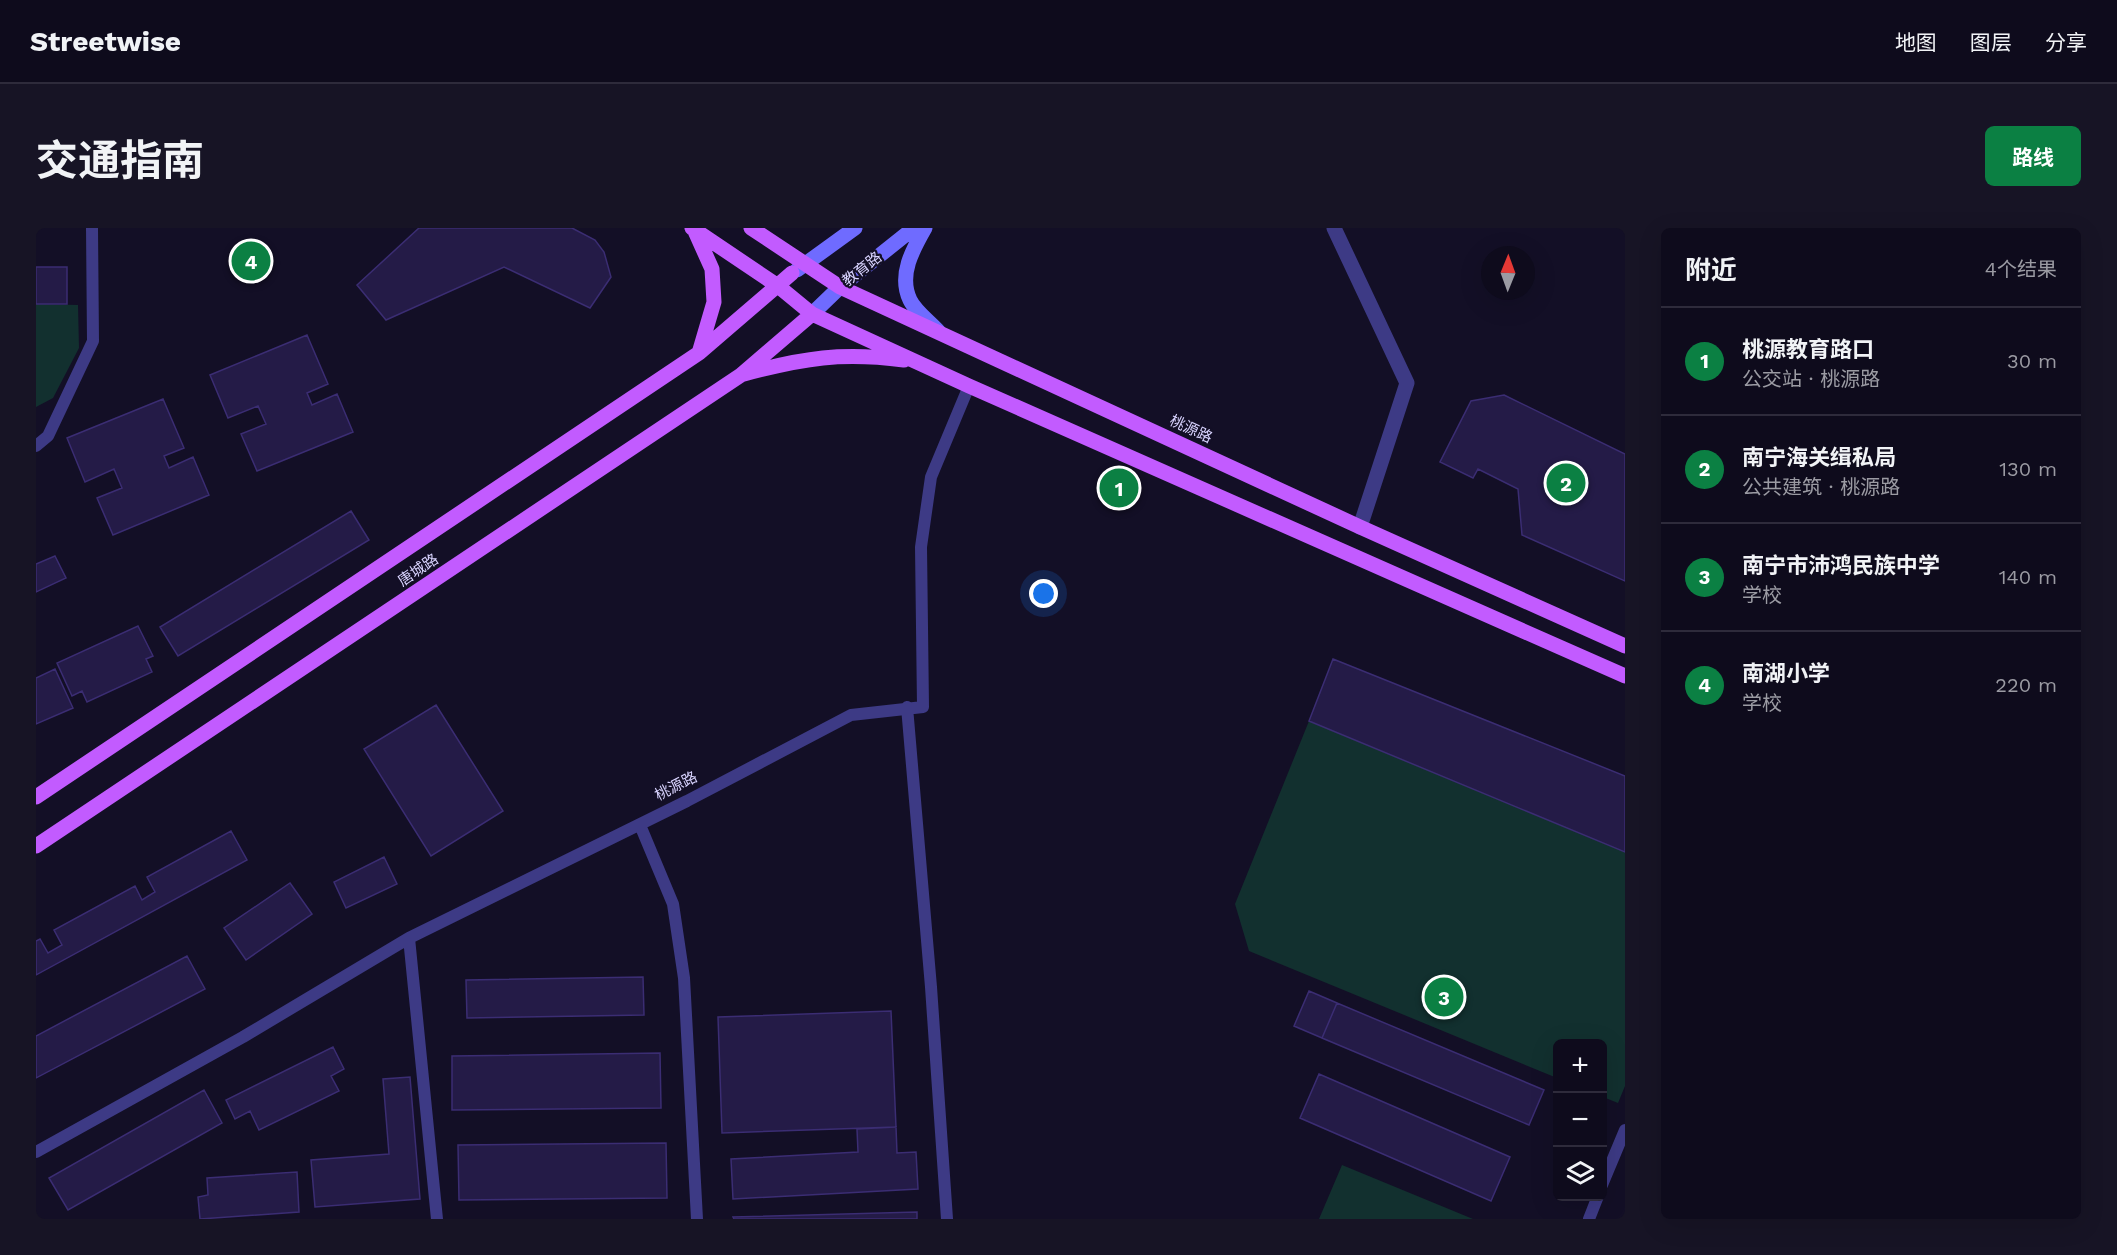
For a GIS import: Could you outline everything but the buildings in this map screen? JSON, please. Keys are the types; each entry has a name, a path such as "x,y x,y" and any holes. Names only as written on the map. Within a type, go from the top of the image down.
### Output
{"main road":[{"path":"693,228 778,286 812,314 969,386 1625,676"},
{"path":"693,228 712,269 714,302 699,353"},
{"name":"桃源路","path":"751,228 840,287 1360,527 1625,646"},
{"path":"806,264 855,228"},
{"name":"教育路","path":"812,314 840,287 914,228"},
{"path":"925,228 913,248 905,276 910,300 939,332"},
{"name":"唐城路","path":"36,798 699,353 792,273 806,264"},
{"name":"唐城路","path":"36,846 741,375 812,314"},
{"path":"741,375 799,360 860,355 918,362"}],"street":[{"path":"1334,228 1407,383 1360,527"}],"lane":[{"path":"36,446 48,436 93,341 92,228"},
{"path":"947,1219 907,707 922,706 921,548 931,477 969,386"},
{"name":"桃源路","path":"36,1152 243,1037 410,938 640,825 851,715 907,707"},
{"path":"640,825 673,904 684,978 697,1219"},
{"path":"410,938 437,1219"},
{"path":"1607,1173 1625,1130"},
{"path":"1589,1219 1596,1201"}],"green space":[{"path":"36,304 78,305 79,348 53,398 36,407"},
{"path":"1309,721 1625,852 1625,1086 1618,1103 1607,1099 1607,1039 1553,1039 1553,1076 1249,951 1235,904"},
{"path":"1342,1165 1473,1219 1319,1219"}],"place":[{"name":"南湖小学","path":"251,261"},
{"name":"南宁海关缉私局","path":"1566,483"},
{"name":"桃源教育路口","path":"1119,488"},
{"name":"南宁市沛鸿民族中学","path":"1444,997"}]}
